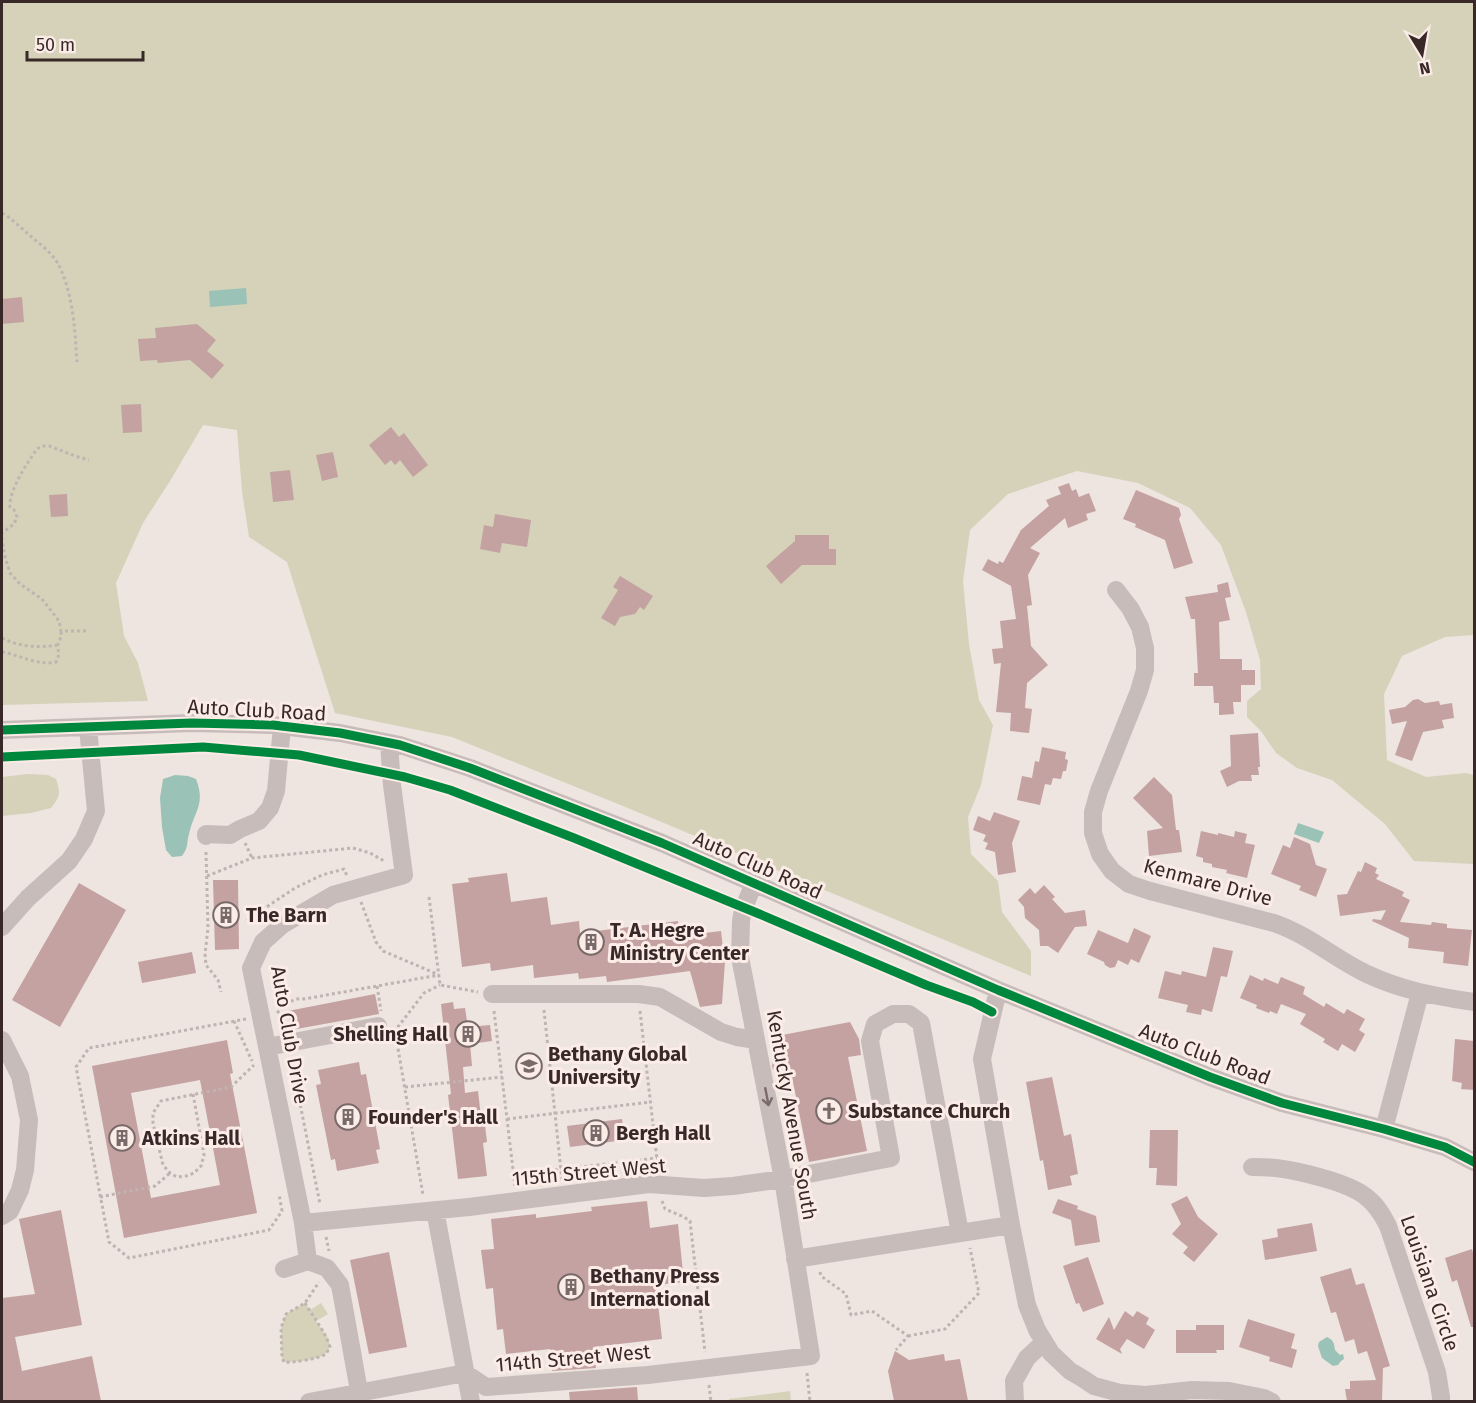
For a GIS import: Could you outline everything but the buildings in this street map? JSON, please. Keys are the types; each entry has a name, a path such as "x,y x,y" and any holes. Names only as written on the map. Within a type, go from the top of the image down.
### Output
{"street":[{"name":"Kenmare Drive","path":"1116,590 1130,608 1140,627 1145,648 1145,670 1093,812 1092,857 1129,884 1289,928 1366,974 1420,993 1474,1002"},
{"name":"Auto Club Road","path":"2,730 192,723 282,726 390,742 470,768 662,843 998,990 1210,1077 1282,1103 1445,1147 1474,1162"},
{"path":"206,837 206,834 230,835 259,821 270,808 276,791 282,726"},
{"path":"2,927 28,898 69,861 84,839 96,811 88,728"},
{"name":"Auto Club Drive","path":"308,1261 303,1223 261,1061 261,1016 251,968 263,942 282,925 351,882 404,875 392,785 390,742"},
{"name":"Kentucky Avenue South","path":"754,883 743,910 740,957 783,1179 808,1356"},
{"path":"998,990 982,1059 1027,1305 1037,1330 1051,1353 1070,1371 1094,1386 1120,1394 1146,1395 1192,1390 1229,1391 1272,1401"},
{"path":"1384,1129 1420,993"},
{"path":"492,994 639,994 660,997 721,1032 737,1038 756,1040"},
{"name":"115th Street West","path":"435,1210 649,1184 704,1188 733,1186 783,1179 891,1158 870,1041 875,1023 893,1014 909,1014 921,1023 964,1233"},
{"path":"261,1061 388,1031"},
{"path":"2,1040 20,1076 29,1120 25,1170 20,1190 10,1211 2,1216"},
{"name":"Louisiana Circle","path":"1252,1167 1273,1167 1339,1183 1366,1196 1380,1209 1388,1226 1437,1372 1441,1401"},
{"path":"303,1223 435,1210 471,1401"},
{"path":"795,1259 1011,1225"},
{"path":"284,1269 308,1261 327,1268 340,1285 360,1397"},
{"path":"1016,1401 1014,1381 1027,1358 1044,1342"},
{"name":"114th Street West","path":"465,1373 486,1388 648,1375 808,1356"},
{"path":"309,1401 360,1397 465,1373"}],"path":[{"path":"2,213 41,245 57,263 69,295 77,362"},
{"path":"2,652 39,662 57,662 58,645 62,638 59,621 42,599 20,584 10,573 2,540 3,533 14,524 17,517 10,507 13,492 37,448 49,446 89,460"},
{"path":"61,631 86,631"},
{"path":"2,638 22,646 58,645"},
{"path":"206,837 208,928 206,965 218,980 221,992"},
{"path":"207,876 252,858 353,848 370,853 386,862"},
{"path":"380,867 386,862 388,853"},
{"path":"247,920 295,888 322,875 344,868 376,942 383,951 439,975"},
{"path":"429,897 440,985"},
{"path":"278,1190 282,1211 269,1230 129,1257 109,1242 76,1067 89,1048 261,1016 271,1018 297,998 304,999 439,975"},
{"path":"388,1031 424,993 440,985 492,994 515,1190 528,1199"},
{"path":"376,986 382,1015 405,1088 423,1196"},
{"path":"542,994 563,1182 573,1193"},
{"path":"193,1094 204,1155 201,1166 194,1173 177,1177 163,1165 153,1123 153,1113 162,1101 193,1094 231,1087 261,1061 234,1021"},
{"path":"290,1056 331,1260 305,1303 286,1314 281,1328 284,1362 291,1363 323,1356 330,1347 328,1338 305,1303"},
{"path":"405,1088 502,1077"},
{"path":"507,1119 651,1102"},
{"path":"513,1175 657,1158"},
{"path":"100,1197 155,1186 170,1173"},
{"path":"896,1350 908,1336 945,1329 979,1293 964,1233"},
{"path":"817,1255 821,1276 846,1294 851,1315 872,1311 908,1336"},
{"path":"808,1356 810,1401"}],"shaded area":[{"path":"2,2 1474,2 1474,635 1445,637 1402,656 1384,694 1387,760 1426,777 1466,773 1474,775 1474,864 1414,861 1385,824 1332,780 1297,768 1276,753 1261,731 1247,717 1247,701 1261,689 1260,660 1246,612 1221,545 1190,508 1138,483 1077,471 1008,494 970,530 963,581 969,644 979,700 993,725 981,785 968,817 971,854 998,881 1002,912 1031,951 1031,976 452,737 335,713 287,562 249,537 242,491 237,430 203,425 143,523 116,583 124,636 138,663 148,701 2,705"},
{"path":"28,774 48,775 56,779 59,795 56,801 51,808 2,816 2,777"},
{"path":"305,1303 310,1310 321,1303 328,1314 316,1321 328,1338 330,1347 321,1356 284,1362 281,1328 286,1314"},
{"path":"790,1391 791,1401 729,1401 729,1399"}],"water":[{"path":"246,288 247,304 210,307 209,291"},
{"path":"175,775 196,779 200,795 186,850 182,856 172,857 166,850 160,798 163,779"},
{"path":"1298,823 1324,832 1319,843 1294,834"},
{"path":"1327,1337 1334,1344 1335,1350 1340,1355 1343,1354 1344,1359 1338,1365 1333,1366 1322,1358 1318,1346 1319,1342"}],"cycle path":[{"path":"2,730 192,723 273,725 340,733 400,745 470,768 662,843 998,990 1210,1077 1282,1103 1445,1147 1474,1162"},
{"path":"2,757 203,747 299,755 405,777 450,790 574,838 926,985 973,1002 992,1012"}],"place":[{"name":"The Barn","path":"226,915"},
{"name":"T. A. Hegre Ministry Center","path":"591,942"},
{"name":"Shelling Hall","path":"468,1034"},
{"name":"Bethany Global University","path":"529,1066"},
{"name":"Substance Church","path":"829,1111"},
{"name":"Founder's Hall","path":"348,1117"},
{"name":"Bergh Hall","path":"596,1133"},
{"name":"Atkins Hall","path":"122,1138"},
{"name":"Bethany Press International","path":"571,1287"}]}
